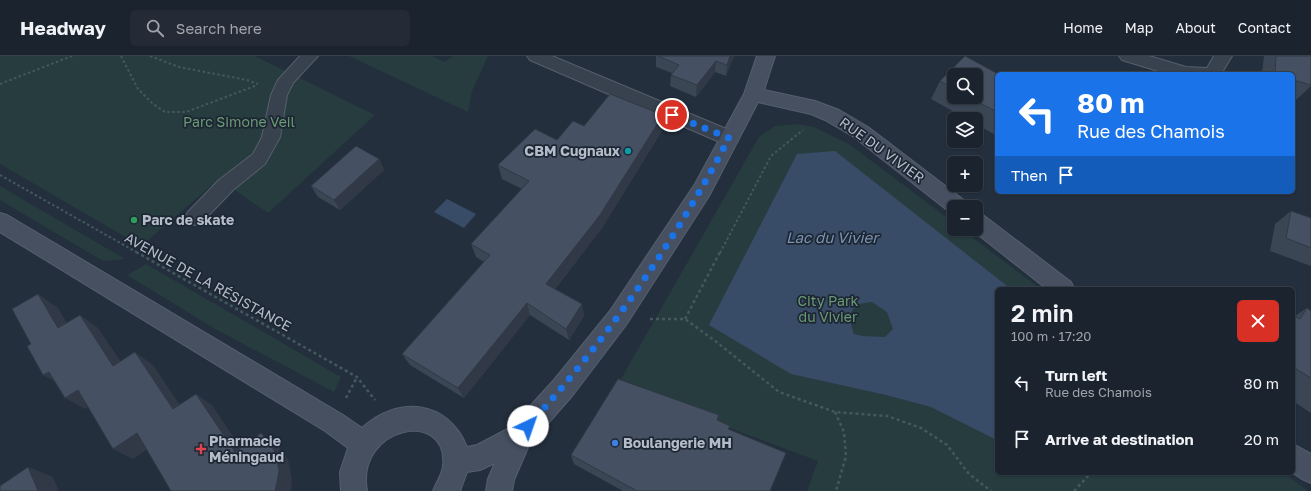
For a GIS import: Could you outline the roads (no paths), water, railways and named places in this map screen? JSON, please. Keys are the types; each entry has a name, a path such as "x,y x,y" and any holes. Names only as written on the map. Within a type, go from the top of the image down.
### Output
{"street":[{"path":"536,56 701,128 729,138"},
{"path":"499,491 501,479 520,436 563,388 618,318 702,190 753,94 766,56"},
{"path":"1128,56 1186,72"},
{"path":"1212,72 1223,56"},
{"name":"RUE DU VIVIER","path":"753,94 815,108 832,115 861,132 949,200"},
{"path":"0,221 334,423 363,444"},
{"path":"983,226 1060,287"},
{"path":"354,491 352,479 355,461 363,444 382,427 410,418 428,420 444,429 454,444 456,462 453,478 446,491"},
{"path":"456,462 480,457 520,436"},
{"path":"1295,458 1311,470"}],"lane":[{"path":"195,217 226,185 259,159 271,137 279,96 286,80 310,56"}],"water":[{"name":"Lac du Vivier","path":"835,151 1008,287 995,287 995,439 931,407 886,395 791,374 709,325 797,154","holes":["872,302 887,312 893,329 885,337 862,336 854,334 851,326 851,313 859,304"]},
{"path":"447,199 476,214 464,228 434,212"}],"place":[{"name":"CBM Cugnaux","path":"628,151"},
{"name":"Parc de skate","path":"134,220"},
{"name":"Boulangerie MH","path":"615,443"},
{"name":"Pharmacie Méningaud","path":"201,449"}],"park label":[{"name":"Parc Simone Veil","path":"239,122"},
{"name":"City Park du Vivier","path":"828,310"}]}
